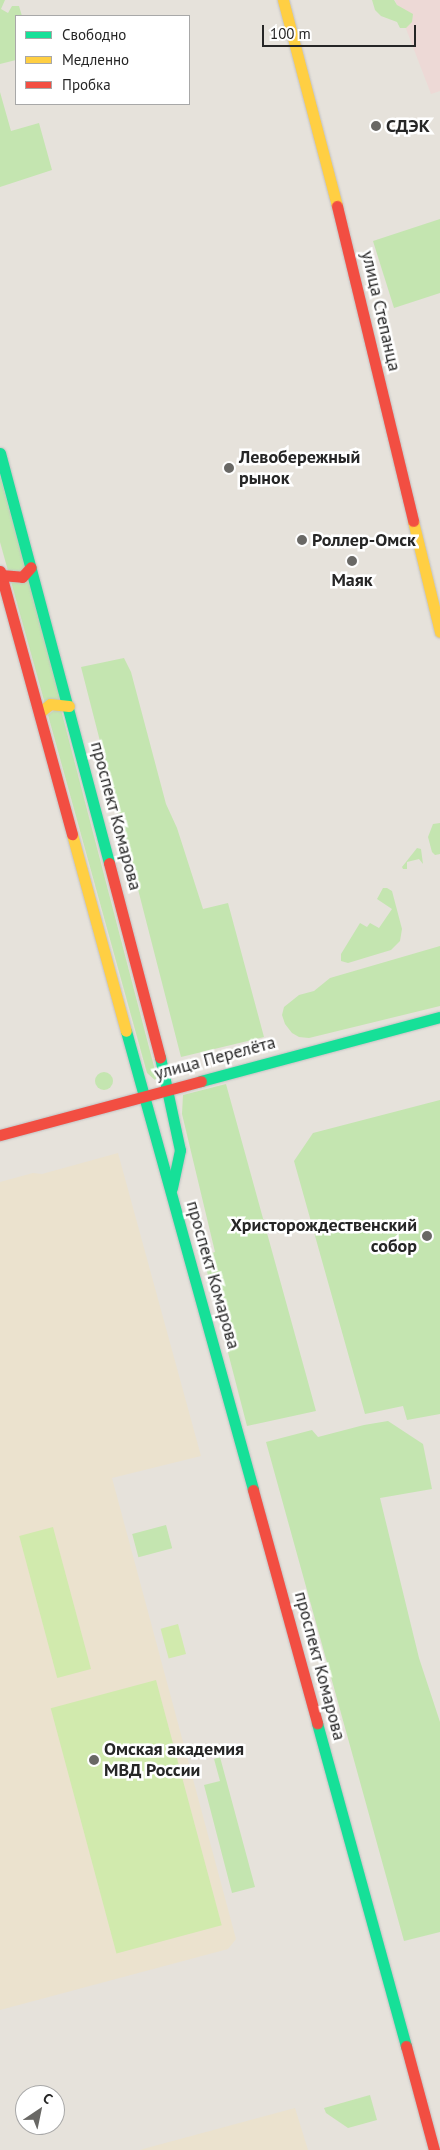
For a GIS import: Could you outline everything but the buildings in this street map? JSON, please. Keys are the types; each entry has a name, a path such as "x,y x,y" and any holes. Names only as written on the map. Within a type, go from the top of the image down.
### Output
{"main road":[{"name":"улица Степанца","path":"283,0 356,279 440,632"},
{"name":"проспект Комарова","path":"0,452 69,706 168,1088 180,1150 172,1191"},
{"path":"0,573 15,578 22,577 31,568"},
{"name":"проспект Комарова","path":"0,573 172,1191 434,2150"},
{"path":"39,713 50,704 56,703 69,706"},
{"name":"улица Перелёта","path":"0,1135 168,1088 440,1017"}],"shaded area":[{"path":"395,0 440,0 440,91 431,94"},
{"name":"Омская академия МВД России","path":"118,1153 201,1456 112,1478 236,1939 228,1949 0,2010 0,1182 33,1173 42,1174"},
{"path":"295,2108 308,2150 141,2150 143,2149"}],"green space":[{"path":"0,0 5,0 1,9 8,13 12,6 19,6 22,15 15,15 15,60 0,64"},
{"path":"372,0 394,0 397,5 413,14 412,22 406,28 400,28 397,22 381,16 375,10"},
{"path":"0,92 11,131 39,123 52,170 0,187"},
{"path":"440,219 440,293 394,308 373,241"},
{"path":"0,475 62,699 45,704 0,542"},
{"path":"124,658 131,672 166,804 177,828 203,909 228,903 264,1037 181,1057 81,667"},
{"path":"60,706 157,1078 155,1080 147,1073 48,715"},
{"path":"440,823 440,854 435,855 432,852 428,837 433,824"},
{"path":"417,848 421,849 423,864 419,859 407,862 407,869 403,869 402,867"},
{"path":"383,888 392,891 402,929 400,941 391,950 348,963 341,961 341,954 360,923 367,927 370,923 379,928 392,909 377,899"},
{"path":"440,946 440,1006 309,1038 299,1037 292,1033 285,1024 282,1015 284,1007 299,995 314,991 330,978"},
{"path":"104,1072 110,1075 113,1081 110,1087 104,1090 98,1087 95,1081 98,1075"},
{"path":"226,1084 316,1411 247,1426 203,1256 215,1252 182,1114 183,1095"},
{"path":"440,1100 440,1414 407,1420 403,1406 365,1414 294,1161 313,1133"},
{"path":"388,1421 423,1444 432,1489 380,1498 419,1658 440,1722 440,1932 404,1941 266,1442 312,1430 318,1437"},
{"path":"166,1525 172,1548 138,1557 132,1534"},
{"path":"53,1527 91,1669 57,1678 19,1536"},
{"path":"178,1624 186,1654 169,1659 161,1629"},
{"path":"156,1680 222,1925 116,1954 51,1708"},
{"path":"220,1757 255,1887 232,1893 204,1785 220,1781 214,1759"},
{"path":"370,2095 377,2120 348,2128 326,2113 324,2108"}],"traffic: fast":[{"path":"0,453 109,863"},
{"path":"201,1081 440,1017"},
{"path":"126,1031 253,1490"},
{"path":"160,1057 180,1150 172,1188"},
{"path":"317,1723 406,2046"}],"traffic: slow":[{"path":"283,0 337,206"},
{"path":"413,521 440,632"},
{"path":"39,713 50,704 69,706"},
{"path":"72,834 126,1031"}],"traffic: jam":[{"path":"337,206 413,521"},
{"path":"1,575 22,577 31,567"},
{"path":"0,571 72,834"},
{"path":"109,863 160,1057"},
{"path":"0,1135 201,1081"},
{"path":"253,1490 317,1723"},
{"path":"406,2046 434,2150"}],"place":[{"name":"СДЭК","path":"376,126"},
{"name":"Левобережный рынок","path":"229,468"},
{"name":"Роллер-Омск","path":"302,540"},
{"name":"Маяк","path":"352,561"},
{"name":"Христорождественский собор","path":"427,1236"},
{"name":"Омская академия МВД России","path":"94,1760"}]}
